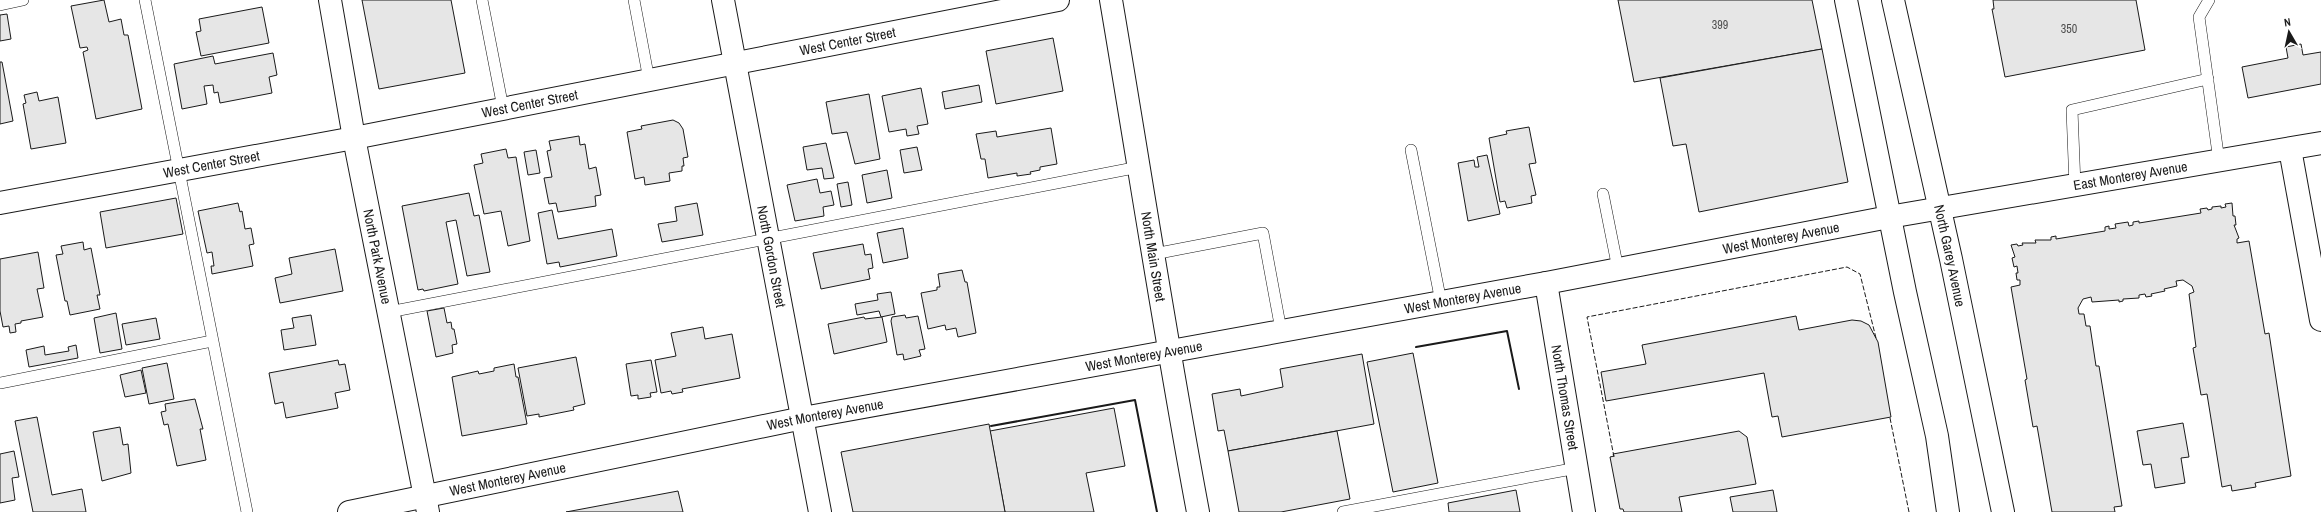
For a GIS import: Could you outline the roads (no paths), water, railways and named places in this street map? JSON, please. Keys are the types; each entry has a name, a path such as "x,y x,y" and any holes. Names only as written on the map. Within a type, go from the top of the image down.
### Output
{"street":[{"name":"North Park Avenue","path":"330,0 354,138 427,505"},
{"name":"North Gordon Street","path":"723,0 820,512"},
{"name":"West Center Street","path":"0,203 354,138 735,62 1058,0"},
{"name":"North Main Street","path":"1111,0 1154,254 1168,351 1198,512"},
{"path":"1846,0 1889,217 1937,436 1948,512"},
{"name":"North Garey Avenue","path":"1893,0 2004,512"},
{"name":"East Monterey Avenue","path":"1939,210 2321,143"},
{"path":"2290,148 2321,320"},
{"name":"West Monterey Avenue","path":"349,512 427,505 803,418 1546,283 1889,217 1939,210"},
{"name":"North Thomas Street","path":"1546,283 1584,512"}],"lane":[{"path":"0,5 23,0"},
{"path":"145,0 247,512"},
{"path":"482,0 503,108"},
{"path":"634,0 649,80"},
{"path":"2210,0 2199,16 2219,161"},
{"path":"2075,186 2072,110 2208,79"},
{"path":"1411,150 1441,302"},
{"path":"389,312 1139,167"},
{"path":"1603,194 1618,269"},
{"path":"1154,254 1263,233 1281,330"},
{"path":"0,383 212,341"},
{"path":"1344,512 1577,468"}]}
